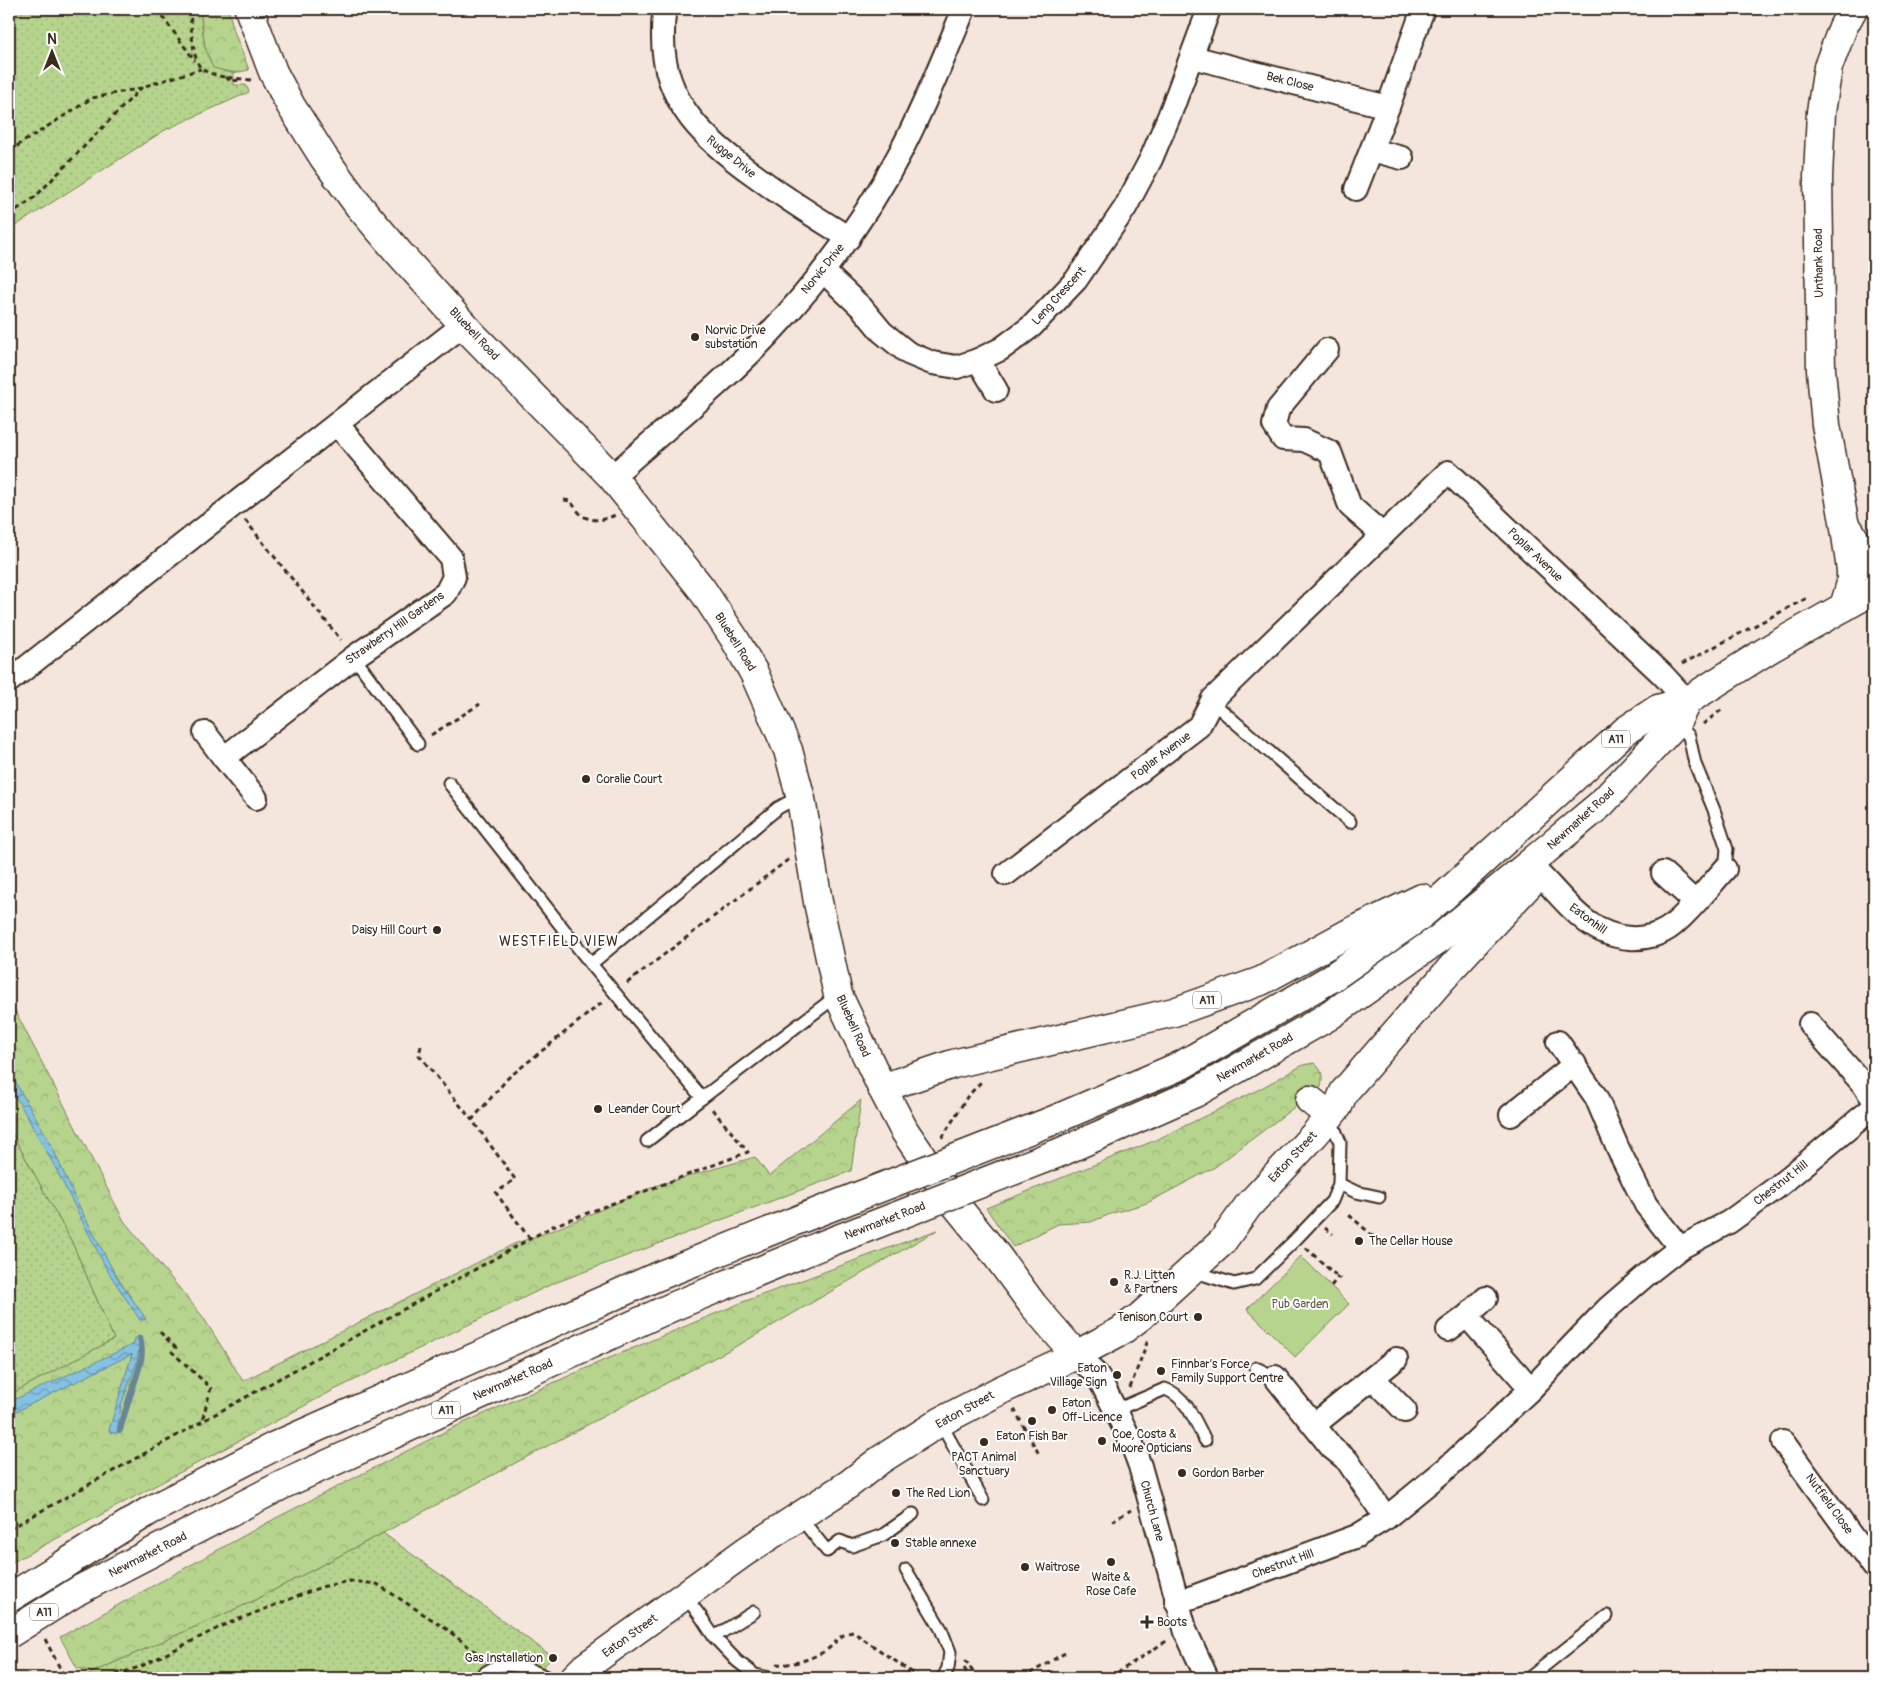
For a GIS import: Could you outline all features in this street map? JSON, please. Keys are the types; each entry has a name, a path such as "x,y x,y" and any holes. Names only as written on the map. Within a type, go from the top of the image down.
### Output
{"main road":[{"name":"Bluebell Road","path":"249,9 273,72 291,106 324,158 365,212 463,325 612,477 701,588 754,673 788,750 801,799 818,902 838,995 904,1130 950,1198 994,1252 1033,1305 1076,1355"},
{"name":"Unthank Road","path":"1844,607 1851,582 1851,570 1826,424 1821,370 1818,178 1821,112 1828,67 1835,46 1853,9"},
{"name":"Unthank Road","path":"1844,521 1862,552 1874,567"},
{"name":"Newmarket Road","path":"9,1634 79,1590 284,1484 672,1307 820,1246 1061,1152 1195,1093 1329,1016 1440,938 1601,804 1684,720 1771,648 1874,590"},
{"name":"Newmarket Road","path":"9,1598 149,1511 274,1446 656,1277 1049,1122 1182,1065 1330,978 1416,919 1444,896 1625,731 1658,709 1684,720"},
{"name":"Eaton Street","path":"574,1678 762,1541 849,1484 880,1460 940,1422 1001,1390 1076,1355 1121,1331 1141,1316 1222,1242 1326,1107 1344,1092 1454,964 1539,874 1601,804"},
{"name":"A11","path":"882,1088 953,1064 1174,1012 1261,981 1350,933 1429,895 1444,896"}],"street":[{"name":"Rugge Drive","path":"665,9 662,52 666,71 690,119 723,152 786,199 848,238"},
{"name":"Norvic Drive","path":"612,477 706,395 766,337 848,238 902,151 964,9"},
{"name":"Leng Crescent","path":"823,270 862,308 882,332 908,353 932,363 957,367 978,360 1001,348 1032,326 1076,280 1099,249 1125,208 1150,159 1192,57 1209,9"},
{"path":"1356,189 1423,9"},
{"name":"Bek Close","path":"1192,57 1388,107"},
{"path":"1372,150 1402,158"},
{"path":"9,681 463,325"},
{"path":"1327,350 1278,409 1274,425 1283,439 1304,440 1330,452 1350,506 1383,535"},
{"path":"978,360 996,390"},
{"name":"Strawberry Hill Gardens","path":"224,758 354,656 446,593 454,577 451,558 337,424"},
{"name":"Poplar Avenue","path":"1006,874 1199,726 1212,702 1448,472 1662,674 1684,720"},
{"path":"205,733 256,798"},
{"name":"Eatonhill","path":"1539,874 1580,917 1602,933 1617,937 1644,939 1672,926 1725,869"},
{"path":"1663,873 1695,902"},
{"path":"1810,1024 1874,1100"},
{"path":"1558,1042 1596,1097 1618,1149 1646,1205 1680,1248"},
{"path":"1512,1115 1575,1064"},
{"name":"Chestnut Hill","path":"1176,1600 1209,1591 1357,1536 1386,1518 1448,1468 1531,1389 1608,1308 1680,1248 1729,1222 1776,1188 1874,1107"},
{"path":"1448,1330 1467,1316 1486,1298"},
{"path":"1467,1316 1531,1389"},
{"name":"Church Lane","path":"1076,1355 1098,1376 1116,1410 1140,1466 1186,1632 1207,1678"},
{"path":"1314,1425 1396,1359"},
{"path":"1266,1372 1332,1448 1347,1460 1386,1518"},
{"path":"1374,1378 1405,1411"},
{"name":"Nutfield Close","path":"1783,1442 1874,1567"}],"lane":[{"path":"354,656 418,744"},
{"path":"1212,702 1350,822"},
{"path":"1684,720 1695,764 1714,810 1727,849 1725,869"},
{"path":"449,783 591,964 702,1098"},
{"path":"591,964 778,808 801,799"},
{"path":"647,1141 838,995"},
{"path":"1190,1270 1234,1284 1255,1278 1332,1201 1340,1184 1340,1142 1326,1107"},
{"path":"1340,1184 1356,1192 1379,1197"},
{"path":"1116,1410 1165,1389 1174,1392 1181,1399 1205,1440"},
{"path":"940,1422 983,1500"},
{"path":"800,1516 827,1551 840,1541 852,1546 883,1535 913,1514"},
{"path":"906,1570 941,1629 950,1652 948,1668 944,1678"},
{"path":"685,1596 714,1637 737,1661 755,1675 770,1678"},
{"path":"714,1637 754,1612"},
{"path":"1529,1678 1607,1616"},
{"path":"478,1678 495,1667 510,1665 532,1670 548,1678"}],"path":[{"path":"157,9 201,69"},
{"path":"190,9 196,61"},
{"path":"9,151 92,98 142,88 201,69 243,79"},
{"path":"9,215 36,197 142,88"},
{"path":"564,500 570,501 583,516 595,520 610,518 622,511"},
{"path":"245,520 354,656"},
{"path":"1662,674 1815,594"},
{"path":"418,744 480,704"},
{"path":"1684,720 1724,708"},
{"path":"472,1120 508,1078 614,992 789,859"},
{"path":"421,1046 419,1054 516,1178 496,1193 530,1239"},
{"path":"938,1145 967,1097 1007,1057 1006,1052"},
{"path":"9,1529 554,1226 748,1152 702,1098"},
{"path":"1350,1215 1381,1243"},
{"path":"1296,1239 1339,1278 1331,1286"},
{"path":"160,1332 176,1348 172,1352 211,1388 202,1422"},
{"path":"1129,1391 1148,1339"},
{"path":"1001,1390 1017,1413 1040,1456"},
{"path":"108,1678 142,1666 224,1625 320,1587 350,1581 377,1584 445,1628 495,1667"},
{"path":"769,1663 800,1662 826,1650 843,1634 854,1632 920,1678"},
{"path":"1110,1678 1166,1641 1186,1632"},
{"path":"1022,1678 1065,1653"},
{"path":"966,1661 977,1678"},
{"path":"962,1664 970,1678"},
{"path":"1042,1678 1052,1672 1056,1678"}],"green space":[{"path":"9,9 200,9 205,48 223,71 234,73 234,85 246,85 249,92 165,130 9,230"},
{"path":"200,9 228,9 235,34 249,70 234,73 213,68 205,48"},
{"path":"9,999 124,1221 203,1317 243,1381 514,1244 556,1229 658,1185 755,1157 769,1176 861,1100 851,1171 552,1284 332,1391 9,1564 9,1395 114,1339 72,1242 9,1128"},
{"path":"1314,1063 1322,1074 1321,1087 1215,1167 1147,1203 1091,1222 1058,1224 1013,1247 986,1208 1156,1140 1256,1091 1303,1065"},
{"path":"9,1128 72,1242 114,1339 9,1395"},
{"path":"937,1230 744,1342 249,1603 93,1672 77,1668 60,1637 276,1518 450,1429 600,1362 743,1302"},
{"name":"Pub Garden","path":"1301,1256 1349,1304 1295,1357 1247,1309"},
{"path":"383,1533 553,1657 532,1678 84,1678 93,1672 249,1603"}],"water":[{"path":"9,1066 17,1085 50,1142 76,1200 115,1274 146,1319 140,1320 107,1270 55,1167 10,1086"},
{"path":"135,1338 140,1338 137,1362 121,1405 117,1433 111,1433 109,1430 132,1354 9,1415 9,1402 134,1344"}],"waterway":[{"path":"120,1430 141,1362 140,1338"}],"place":[{"name":"Norvic Drive substation","path":"695,337"},
{"name":"Coralie Court","path":"586,779"},
{"name":"Daisy Hill Court","path":"437,930"},
{"name":"Leander Court","path":"598,1109"},
{"name":"The Cellar House","path":"1359,1241"},
{"name":"R.J. Litten & Partners","path":"1114,1282"},
{"name":"Tenison Court","path":"1198,1317"},
{"name":"Finnbar’s Force Family Support Centre","path":"1161,1371"},
{"name":"Eaton Village Sign","path":"1117,1375"},
{"name":"Eaton Off-Licence","path":"1052,1410"},
{"name":"Eaton Fish Bar","path":"1032,1421"},
{"name":"Coe, Costa & Moore Opticians","path":"1102,1441"},
{"name":"PACT Animal Sanctuary","path":"984,1442"},
{"name":"Gordon Barber","path":"1182,1473"},
{"name":"The Red Lion","path":"896,1493"},
{"name":"Stable annexe","path":"895,1543"},
{"name":"Waite & Rose Cafe","path":"1111,1562"},
{"name":"Waitrose","path":"1025,1567"},
{"name":"Boots","path":"1147,1622"},
{"name":"Gas Installation","path":"553,1658"}],"district":[{"name":"WESTFIELD VIEW","path":"559,941"}]}
